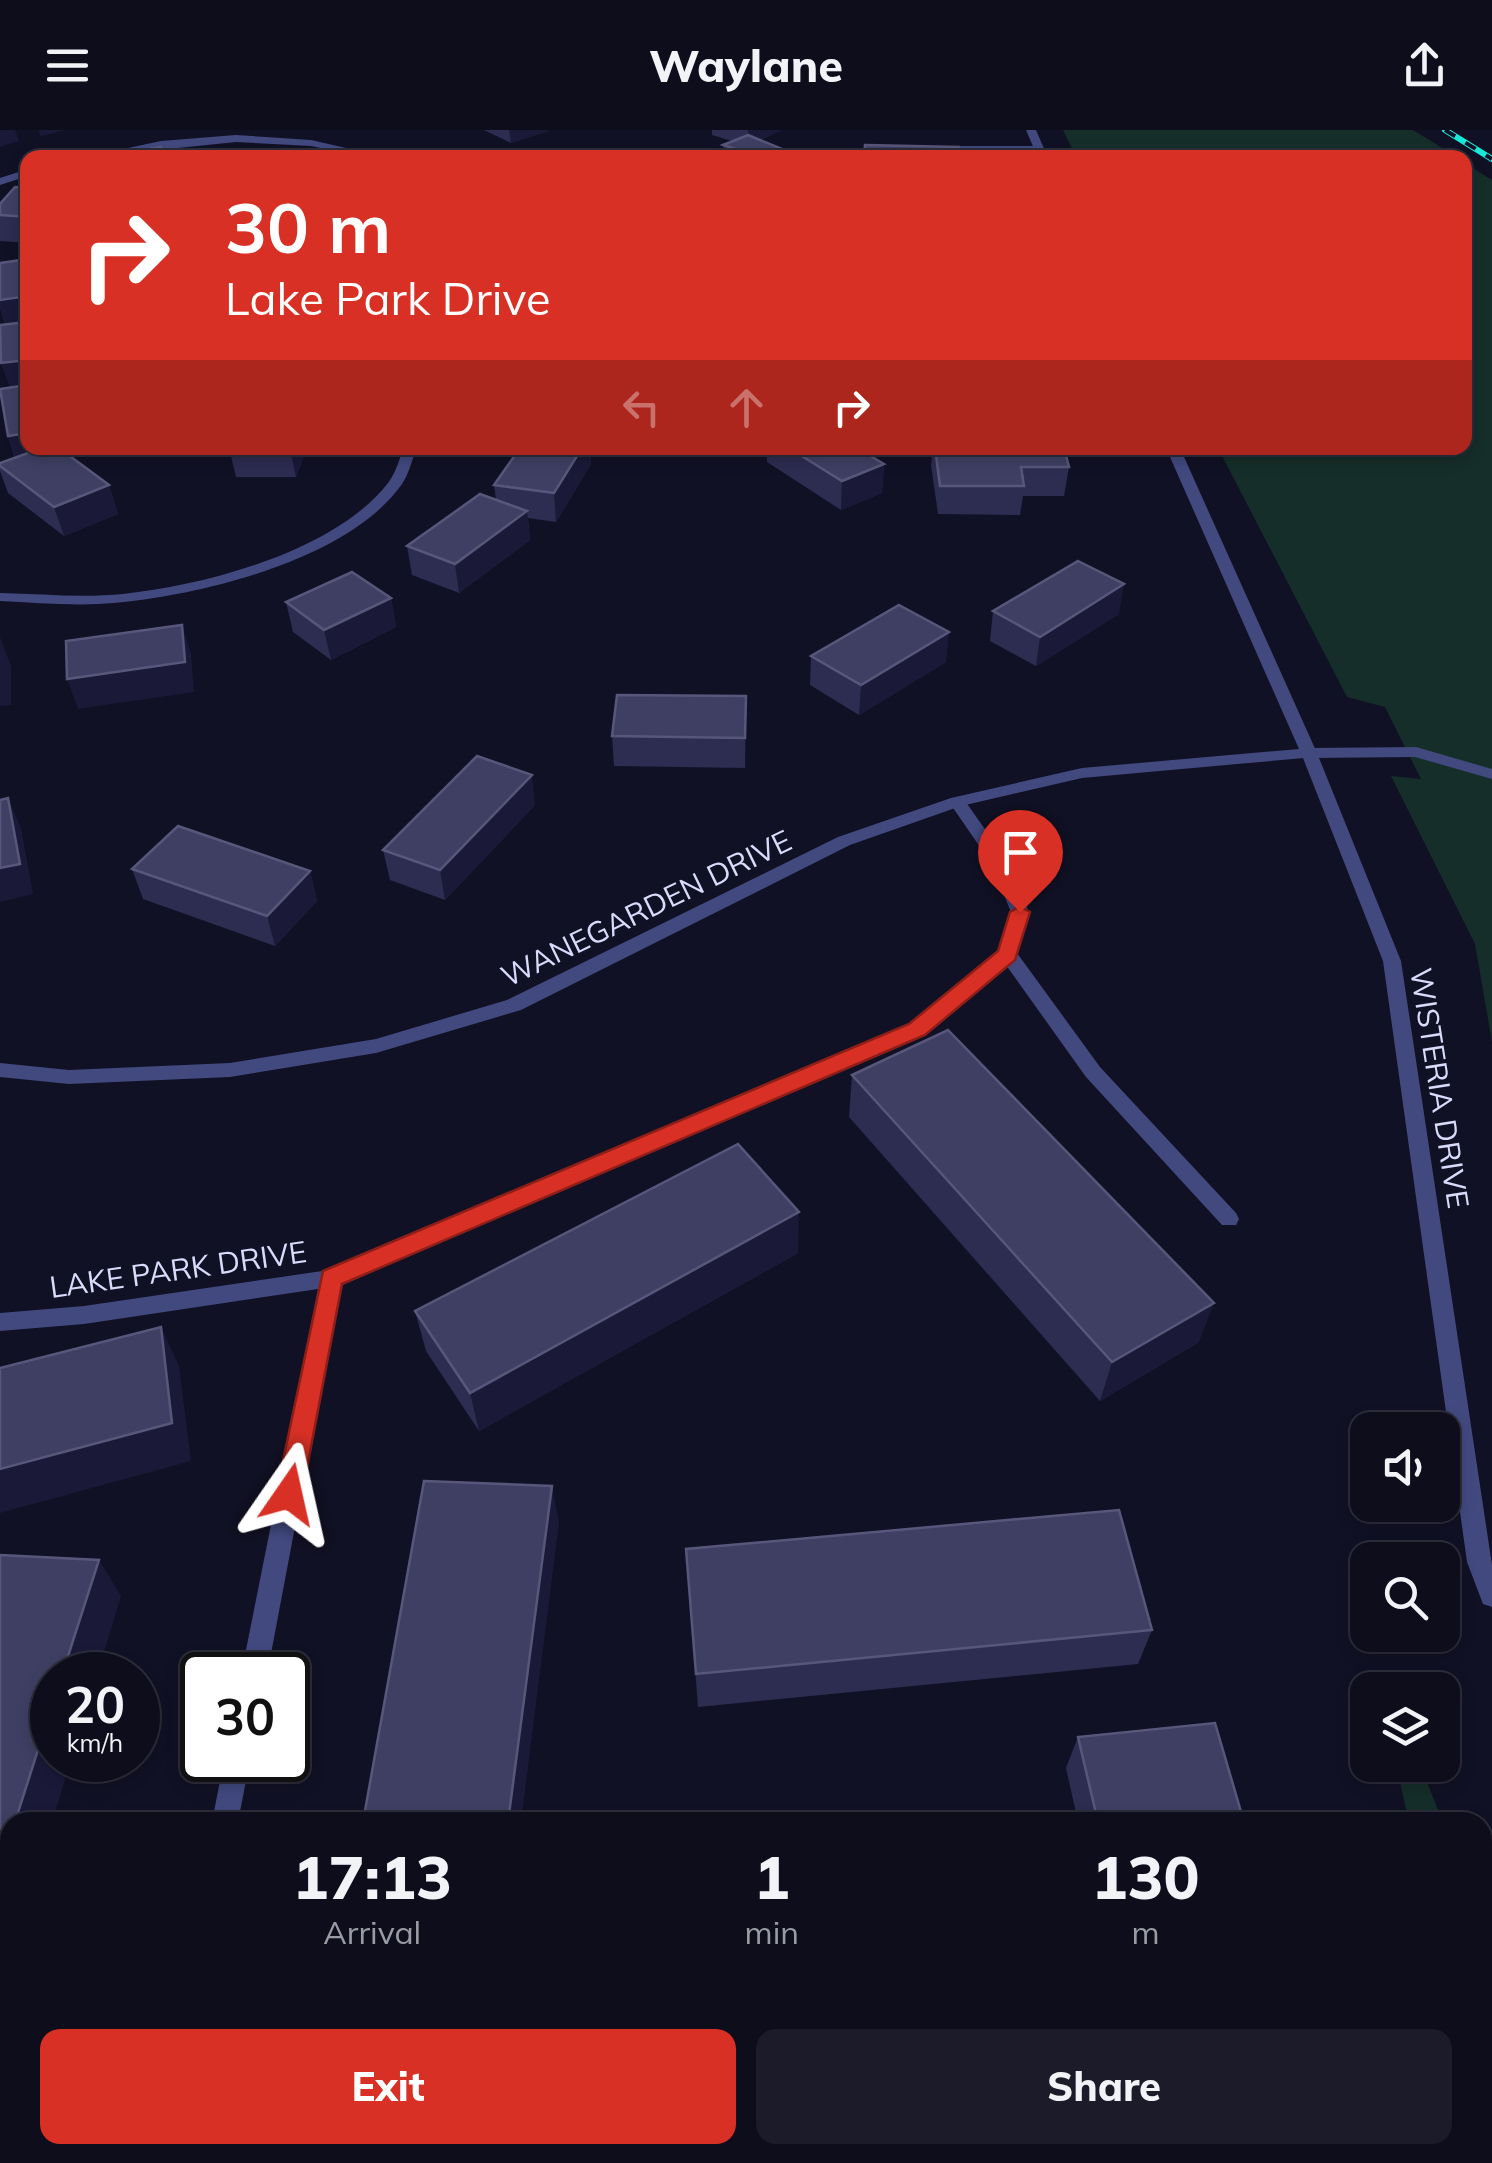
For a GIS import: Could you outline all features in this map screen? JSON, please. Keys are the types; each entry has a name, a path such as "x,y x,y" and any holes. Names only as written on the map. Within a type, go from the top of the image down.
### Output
{"street":[{"path":"144,150 245,136 339,143 360,150"},
{"path":"890,150 907,149"},
{"path":"925,149 954,150"},
{"path":"0,596 120,598 195,587 264,567 353,522 386,494 409,455"},
{"name":"WISTERIA DRIVE","path":"1176,455 1309,753 1392,961 1480,1562 1492,1596"},
{"name":"WANEGARDEN DRIVE","path":"0,1070 68,1077 230,1070 376,1046 514,1005 844,841 956,802 1082,773 1309,753 1416,752 1492,774"},
{"path":"956,802 999,862 1020,912 1008,954 1093,1072 1230,1218"},
{"name":"LAKE PARK DRIVE","path":"0,1322 84,1315 331,1278 917,1030 1008,954"},
{"path":"258,1652 331,1278"},
{"path":"227,1812 233,1782"}],"green space":[{"path":"1063,130 1413,130 1446,150 1073,150"},
{"path":"1472,167 1492,180 1492,1042 1475,944 1391,776 1421,779 1385,707 1347,697 1222,455 1472,455"},
{"path":"1400,1782 1427,1782 1439,1812 1407,1812"}],"building":[{"path":"748,135 785,150 738,150 723,145"},
{"path":"865,145 959,147 959,150 865,150"},
{"path":"15,187 20,187 20,216 0,215 0,204"},
{"path":"20,260 20,297 0,300 0,263"},
{"path":"20,323 20,361 1,363 0,325"},
{"path":"20,386 20,434 8,436 0,389"},
{"path":"22,455 68,455 109,485 54,507 0,463"},
{"path":"515,455 578,455 554,493 494,485"},
{"path":"800,455 869,455 884,464 842,481"},
{"path":"936,455 1066,455 1069,467 1021,467 1024,486 940,486"},
{"path":"480,494 527,511 455,564 407,546"},
{"path":"1078,561 1124,584 1040,637 993,611"},
{"path":"352,572 391,598 324,630 286,602"},
{"path":"899,605 949,632 861,685 811,656"},
{"path":"182,625 185,662 67,679 66,641"},
{"path":"617,695 746,696 745,738 612,736"},
{"path":"477,756 532,775 440,870 383,850"},
{"path":"8,798 20,864 0,868 0,800"},
{"path":"178,826 310,871 267,916 132,869"},
{"path":"948,1030 1214,1303 1112,1362 852,1075"},
{"path":"738,1144 799,1212 470,1393 415,1311"},
{"path":"161,1327 172,1423 0,1469 0,1368"},
{"path":"424,1481 552,1486 509,1812 365,1812"},
{"path":"1119,1510 1152,1630 696,1674 686,1549"},
{"path":"0,1555 99,1560 69,1652 30,1652 30,1775 18,1812 0,1812"},
{"path":"1215,1723 1241,1812 1096,1812 1078,1737"}],"railway":[{"path":"1445,130 1492,159"}],"route":[{"path":"289,1494 331,1278 917,1030 1008,954 1020,912"}]}
